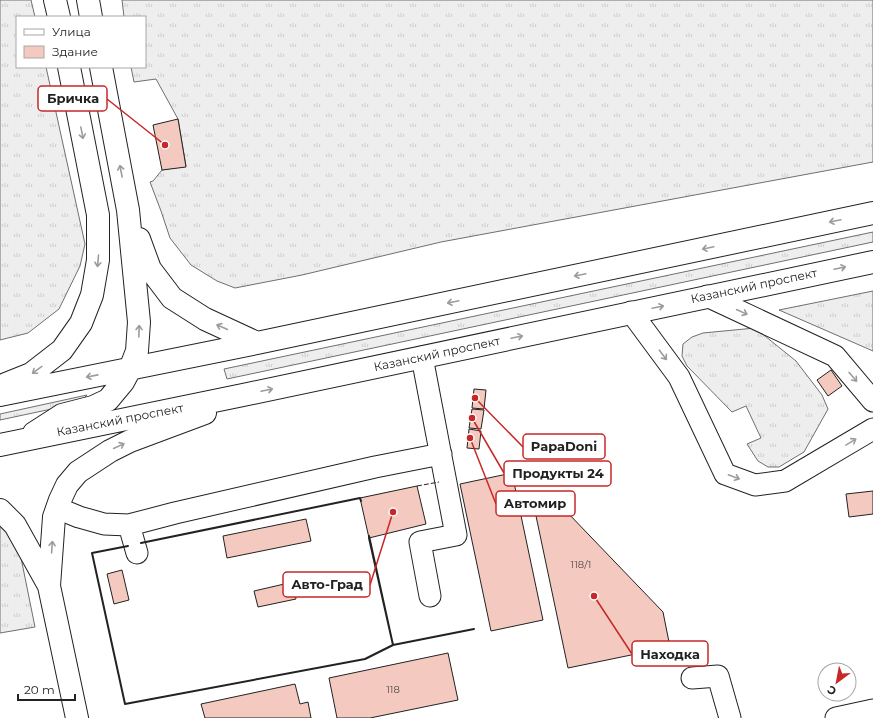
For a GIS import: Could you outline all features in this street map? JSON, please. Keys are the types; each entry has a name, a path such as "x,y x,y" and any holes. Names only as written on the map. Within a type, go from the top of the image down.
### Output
{"main road":[{"path":"55,0 59,16"},
{"path":"88,0 91,16"},
{"path":"0,387 31,374 62,350 81,323 92,295 98,260 98,215 69,68"},
{"path":"24,440 62,415 93,407 108,400 123,382 130,369 136,351 139,322 128,210 101,68"},
{"path":"128,210 150,269 172,298 204,319 257,343"},
{"path":"0,395 257,343 873,213"},
{"name":"Казанский проспект","path":"0,445 873,262"},
{"path":"77,718 49,586 54,517 67,485 78,472 110,450 130,441 205,414 243,395"},
{"path":"0,510 15,525 49,586"}],"street":[{"path":"707,296 835,356 873,401"},
{"path":"631,312 679,377 725,474 755,485 785,481 873,429"},
{"path":"422,357 456,535 420,542 430,596"},
{"path":"57,508 79,517 104,524 128,525 175,512 375,467 441,454"},
{"path":"128,525 137,554"},
{"path":"692,678 718,676 730,718"},
{"path":"836,718 873,710"}],"green space":[{"path":"0,0 31,0 35,16 16,16 16,68 46,68 85,244 80,266 59,309 28,333 0,340"},
{"path":"122,0 873,0 873,162 441,242 302,275 235,288 217,281 191,265 170,238 150,182 153,181 162,170 186,166 178,119 156,79 134,82 131,68 146,68 146,16 124,16"},
{"path":"873,232 873,242 227,379 224,369"},
{"path":"873,291 873,351 779,310"},
{"path":"755,328 796,361 822,395 828,409 804,452 779,467 768,467 758,461 747,444 761,438 746,406 732,412 687,366 682,356 683,344 692,337 703,333"},
{"path":"87,395 75,404 0,420 0,414"},
{"path":"0,524 19,548 35,627 0,633"}],"building":[{"path":"178,119 186,167 162,170 153,125"},
{"path":"831,370 842,386 828,396 817,380"},
{"path":"474,389 486,390 484,409 472,408"},
{"path":"472,409 484,410 481,429 469,428"},
{"path":"469,429 481,431 479,449 467,448"},
{"path":"512,473 543,620 491,631 460,484"},
{"path":"417,486 426,524 369,538 360,498"},
{"path":"873,491 873,514 849,517 846,494"},
{"path":"565,510 663,612 670,647 568,668 536,516"},
{"path":"306,519 311,541 227,558 223,536"},
{"path":"122,570 129,600 114,604 107,574"},
{"path":"293,582 296,599 258,607 254,591"},
{"path":"448,653 458,700 370,718 337,718 329,678"},
{"path":"295,684 300,704 308,702 311,718 205,718 201,704"}],"fence":[{"path":"417,486 439,482"}],"wall":[{"path":"141,543 360,498 361,501"},
{"path":"369,536 393,645 474,629"},
{"path":"128,546 92,553 125,704 365,659 393,645 369,538"}],"place":[{"name":"Бричка","path":"165,145"},
{"name":"PapaDoni","path":"475,398"},
{"name":"Продукты 24","path":"472,418"},
{"name":"Автомир","path":"470,438"},
{"name":"Авто-Град","path":"393,512"},
{"name":"Находка","path":"594,596"}]}
